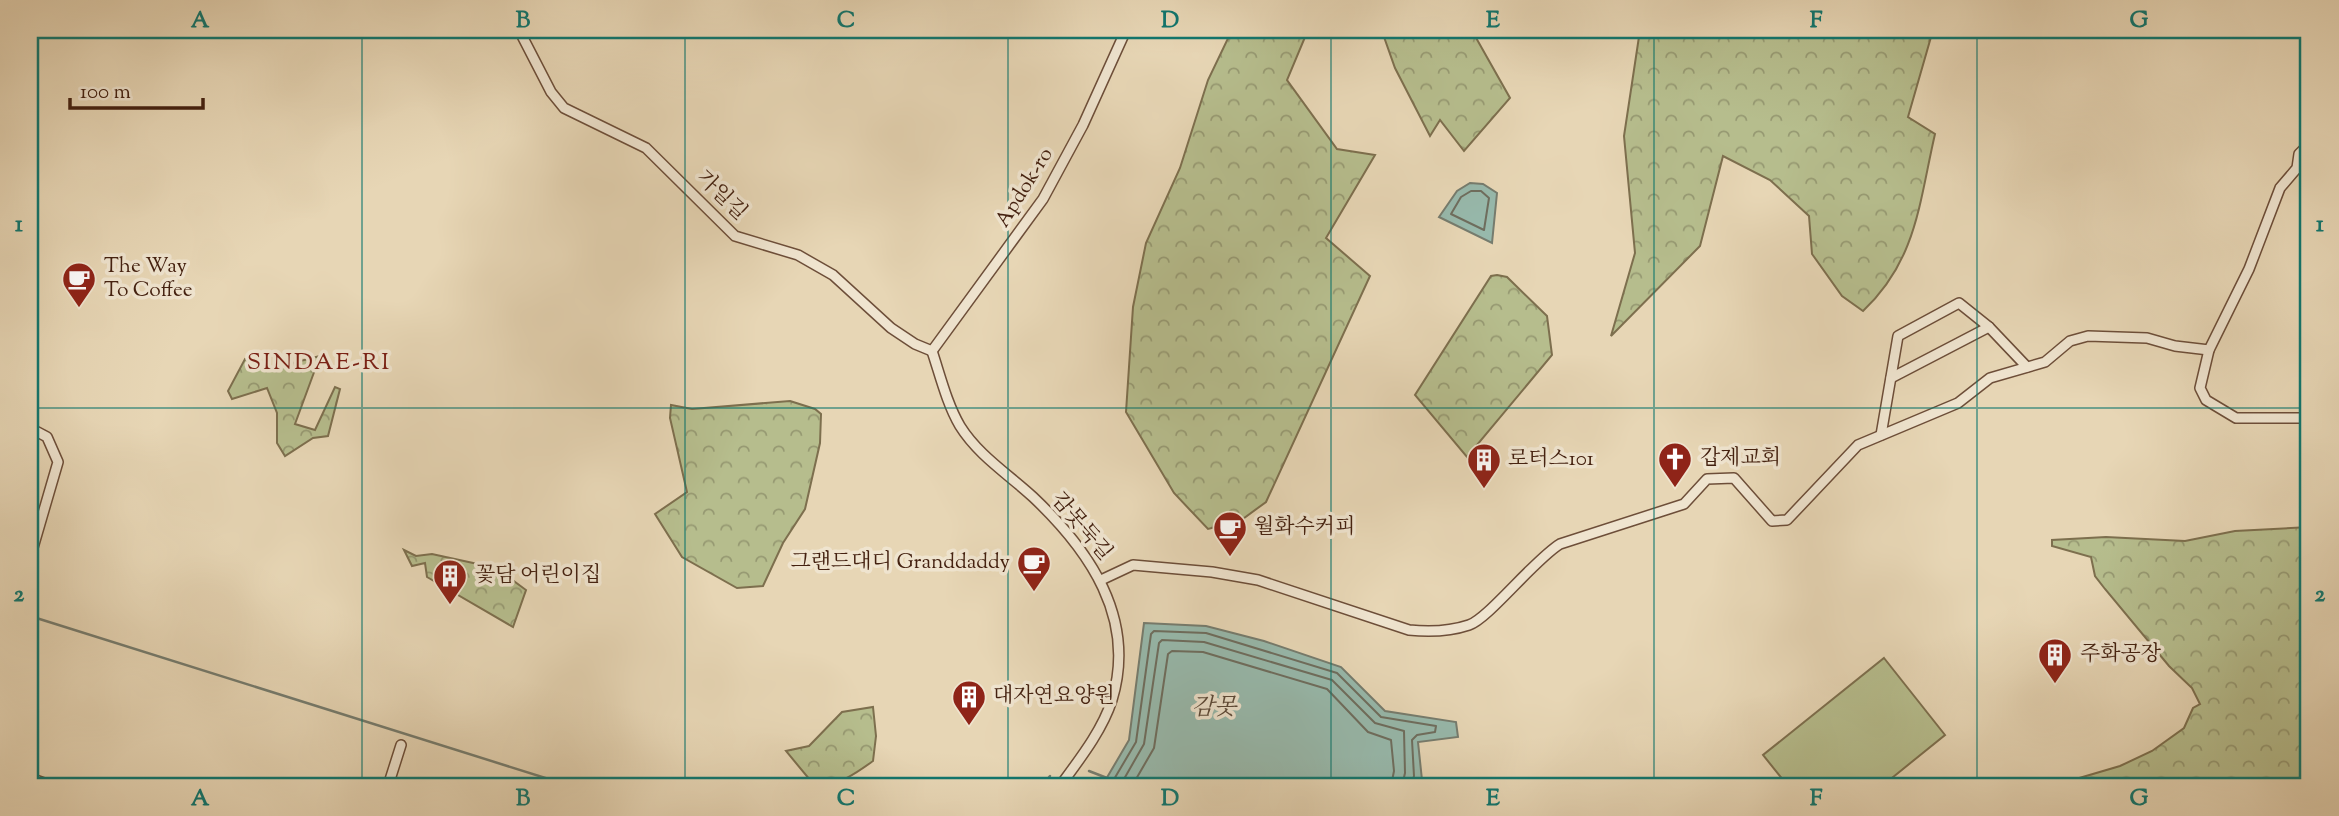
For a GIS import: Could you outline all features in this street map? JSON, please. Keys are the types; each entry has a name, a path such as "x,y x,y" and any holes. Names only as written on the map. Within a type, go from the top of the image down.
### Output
{"street":[{"name":"가일길","path":"519,30 551,92 564,108 646,148 735,236 797,255 833,275 891,328 915,344 932,351"},
{"name":"Apdok-ro","path":"932,351 1043,199 1083,125 1126,30"},
{"path":"2309,144 2299,154 2297,168 2280,188 2249,269 2208,350 2200,388 2206,400 2236,418 2309,418"},
{"path":"1881,435 1898,336 1958,303 1989,327 2027,367"},
{"path":"1891,378 1989,327"},
{"path":"1101,580 1133,565 1212,572 1258,580 1409,630 1426,631 1471,625 1542,555 1560,544 1684,504 1707,479 1734,478 1772,521 1787,520 1858,445 1958,403 1990,378 2045,362 2070,341 2088,336 2147,338 2208,350"},
{"name":"감못둑길","path":"932,351 960,426 985,456 1033,498 1071,537 1101,580 1113,615 1118,654 1114,689 1096,733 1059,786"},
{"path":"30,428 52,443 58,462 30,558"},
{"path":"388,786 401,745"},
{"path":"30,778 52,786"}],"green space":[{"path":"1232,30 1308,30 1287,80 1337,149 1375,155 1326,238 1370,276 1266,502 1240,521 1208,529 1174,493 1126,412 1133,307 1146,243 1180,168 1208,80"},
{"path":"1366,30 1478,30 1475,36 1510,98 1464,151 1440,120 1430,136 1395,68 1384,37"},
{"path":"1640,30 1933,30 1908,117 1935,134 1919,207 1905,251 1895,272 1863,311 1842,296 1812,254 1809,216 1770,180 1723,156 1700,246 1611,336 1635,253 1624,136"},
{"path":"1491,276 1507,277 1547,316 1552,355 1467,457 1415,395"},
{"path":"320,356 295,424 315,430 335,387 340,389 328,436 313,438 285,456 277,443 277,413 267,388 232,399 228,391 245,359 265,370"},
{"path":"790,401 815,409 821,414 820,443 805,509 783,543 763,586 737,588 682,557 655,514 687,492 670,418 671,405 692,409"},
{"path":"2309,527 2309,786 2052,786 2120,766 2152,751 2184,728 2193,708 2200,704 2192,688 2169,666 2095,576 2091,557 2052,546 2052,540 2106,537 2185,541 2235,531"},
{"path":"404,550 416,556 432,554 496,568 526,590 513,627 427,577 425,563 412,566"},
{"path":"1884,658 1945,735 1882,786 1788,786 1763,755"},
{"path":"873,707 876,736 873,761 839,782 815,786 786,751 809,746 842,712"}],"water":[{"path":"1470,183 1483,184 1497,193 1492,243 1439,217 1457,191"},
{"name":"감못","path":"1144,623 1206,626 1264,641 1341,667 1385,711 1456,722 1458,737 1418,742 1422,780 1415,786 1102,786 1129,740"}],"waterway":[{"path":"30,616 571,786"},
{"path":"1089,771 1107,778"},
{"path":"1042,786 1050,776"}],"place":[{"name":"The Way To Coffee","path":"79,309"},
{"name":"갑제교회","path":"1675,489"},
{"name":"로터스101","path":"1484,490"},
{"name":"월화수커피","path":"1230,558"},
{"name":"그랜드대디 Granddaddy","path":"1034,593"},
{"name":"꽃담 어린이집","path":"450,606"},
{"name":"주화공장","path":"2055,685"},
{"name":"대자연요양원","path":"969,727"}],"district":[{"name":"SINDAE-RI","path":"319,363"}]}
